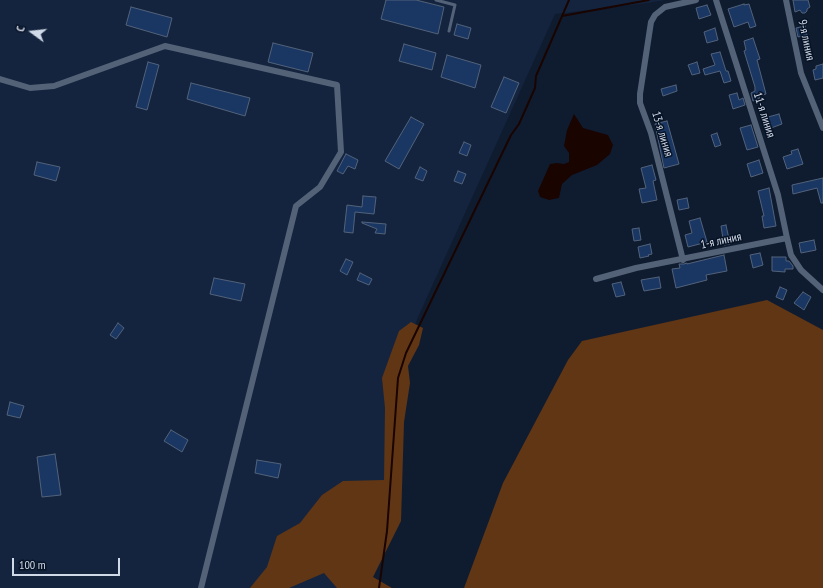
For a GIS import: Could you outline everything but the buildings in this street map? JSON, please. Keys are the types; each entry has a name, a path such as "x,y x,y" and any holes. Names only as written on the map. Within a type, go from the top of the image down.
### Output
{"street":[{"name":"13-я линия","path":"683,260 651,133 640,103 640,85 651,22 655,15 665,7 696,0"},
{"name":"11-я линия","path":"716,0 778,195 787,238"},
{"name":"9-я линия","path":"786,0 801,73 823,128"},
{"path":"0,79 30,88 54,86 165,46 336,85 341,152 320,187 296,206 201,588"},
{"name":"1-я линия","path":"596,279 636,268 683,260 787,238"},
{"path":"787,238 791,255 801,270 823,290"}],"lane":[{"path":"436,0 455,5 449,30"}],"shaded area":[{"path":"0,0 665,0 555,14 418,317 391,383 386,521 345,588 0,588"},
{"path":"574,114 583,128 608,135 613,145 610,154 597,165 572,175 562,184 559,198 549,200 540,197 538,191 550,164 564,164 569,162 569,153 564,146 567,130"},
{"path":"767,300 823,330 823,588 464,588 503,483 568,360 582,341"},
{"path":"411,322 423,328 419,345 408,366 410,383 404,422 401,521 373,577 392,588 337,588 324,573 289,588 250,588 267,567 277,536 300,523 322,495 343,481 384,480 385,408 382,378 399,331"}],"waterway":[{"path":"379,588 387,531 398,378 406,353 511,135 519,124 535,88 536,76 569,0"},
{"path":"562,16 649,0"}]}
